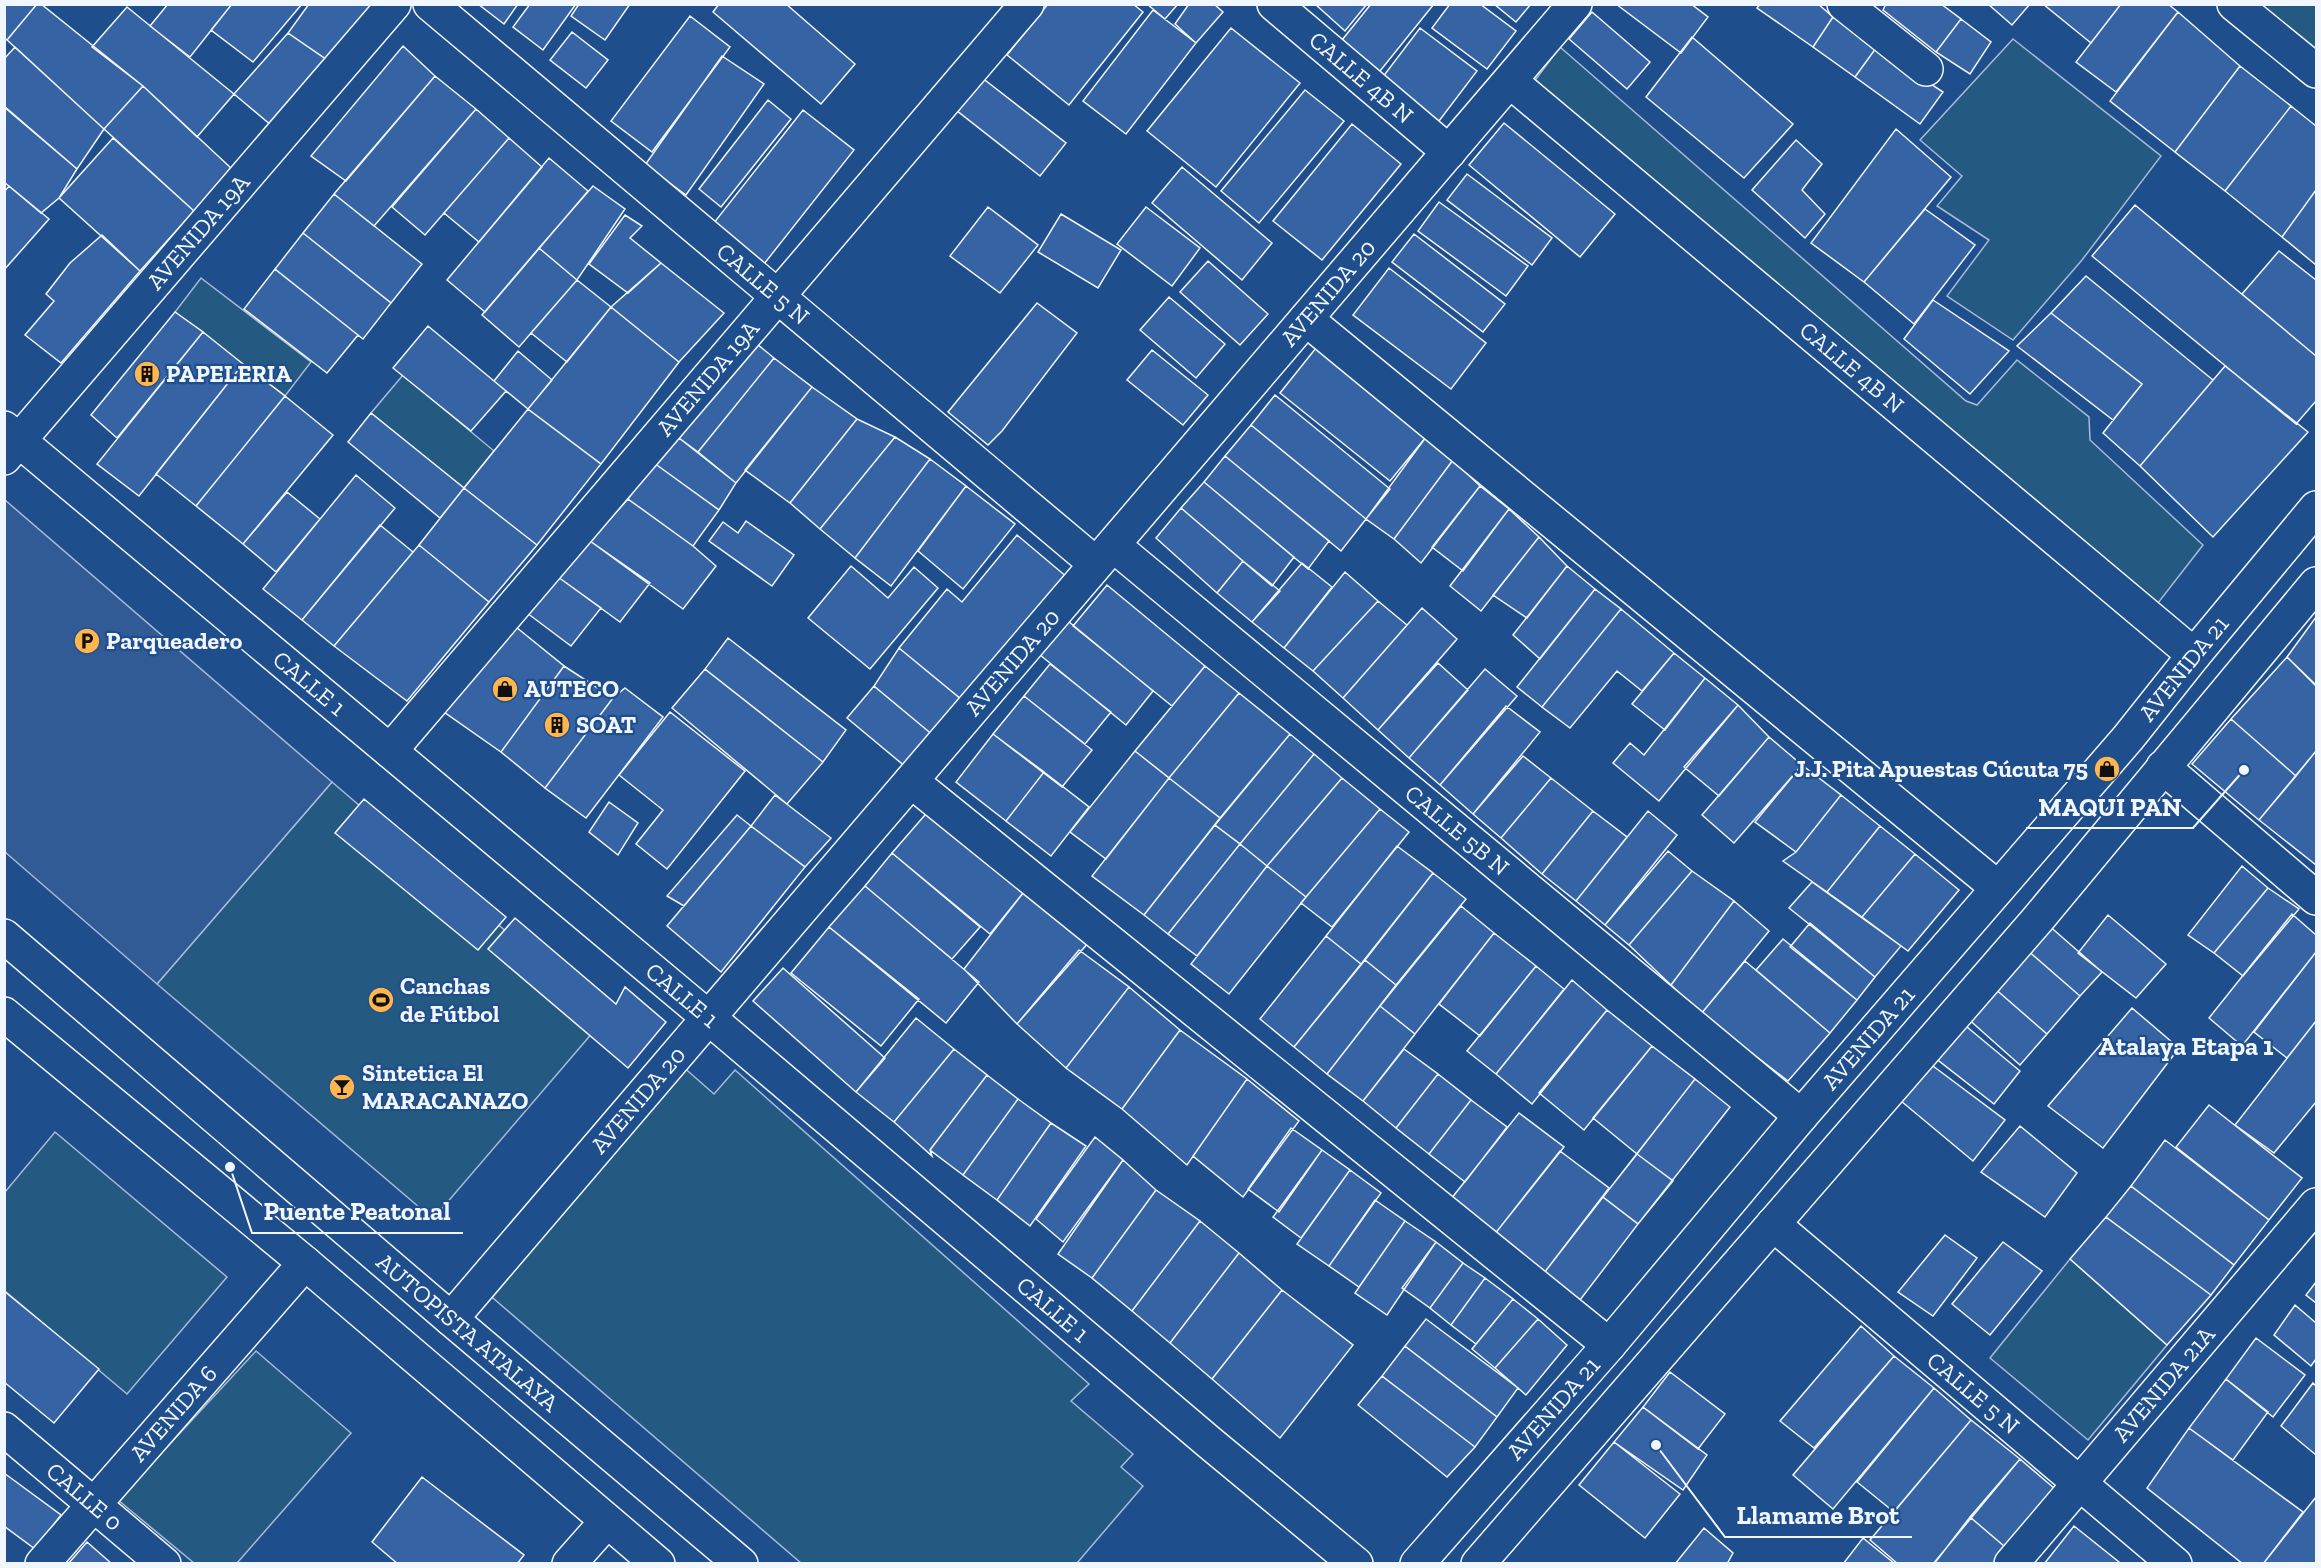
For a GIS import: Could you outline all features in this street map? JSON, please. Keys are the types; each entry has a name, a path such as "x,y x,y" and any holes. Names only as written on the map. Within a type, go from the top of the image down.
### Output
{"street":[{"name":"AVENIDA 19A","path":"10,442 394,4"},
{"name":"CALLE 5 N","path":"430,4 778,297 1105,555"},
{"name":"AVENIDA 19A","path":"390,751 1027,4"},
{"name":"CALLE 4B N","path":"1274,4 1449,152"},
{"name":"AVENIDA 20","path":"451,1319 1575,4"},
{"path":"1844,4 1926,69"},
{"path":"2234,4 2316,71"},
{"name":"CALLE 4B N","path":"1510,81 2194,655"},
{"path":"1306,319 1998,888"},
{"name":"CALLE 1","path":"10,442 390,751 1210,1443 1356,1563"},
{"name":"AVENIDA 21","path":"1417,1563 1609,1345 1801,1116 2128,738 2316,508"},
{"name":"CALLE 5B N","path":"1105,555 1801,1116"},
{"name":"AVENIDA 21","path":"1478,1563 2038,919 2316,584"},
{"path":"2163,767 2316,898"},
{"path":"911,782 1609,1345"},
{"name":"AUTOPISTA ATALAYA","path":"4,936 451,1319 741,1563"},
{"path":"4,1014 305,1263 607,1521 647,1560"},
{"name":"AVENIDA 21A","path":"2011,1563 2316,1204"},
{"name":"CALLE 5 N","path":"1773,1224 2175,1563"},
{"name":"AVENIDA 6","path":"42,1563 305,1263"},
{"name":"CALLE 0","path":"4,1429 164,1563"},
{"path":"569,1563 607,1521"}],"shaded area":[{"path":"2234,5 2316,5 2316,71"},
{"path":"2013,39 2161,156 2082,260 2013,340 1947,296 1989,240 1937,206 1962,176 1920,140"},
{"path":"1560,47 1966,401 1977,405 2017,360 2089,417 2090,440 2203,545 2158,603 1533,83"},
{"path":"201,278 311,362 285,396 175,312"},
{"path":"403,375 494,451 464,488 371,413"},
{"name":"Parqueadero","path":"5,500 332,782 157,984 5,852"},
{"name":"Canchas de Fútbol","path":"332,782 606,1017 433,1219 157,984"},
{"path":"681,1065 714,1094 735,1070 1089,1384 1071,1401 1133,1454 1121,1467 1143,1486 1077,1563 801,1563 479,1286"},
{"path":"55,1132 227,1277 127,1394 5,1291 5,1192"},
{"path":"2070,1259 2167,1345 2088,1440 1990,1358"},
{"path":"256,1351 351,1433 237,1563 194,1563 118,1500"}],"building":[{"path":"4,4 37,4 7,40 4,38"},
{"path":"37,4 41,4 143,86 104,129 7,40"},
{"path":"168,4 232,4 190,57 150,26"},
{"path":"232,4 302,4 253,62 211,30"},
{"path":"309,4 378,4 333,64 288,33"},
{"path":"478,4 518,4 504,24"},
{"path":"530,4 576,4 543,50 513,27"},
{"path":"579,4 630,4 605,40 571,16"},
{"path":"719,4 786,4 855,64 821,104 713,12"},
{"path":"1048,4 1133,4 1143,12 1069,105 1007,55"},
{"path":"1147,4 1178,4 1165,19"},
{"path":"1189,4 1214,4 1223,12 1196,43 1175,24"},
{"path":"1315,4 1367,4 1345,31"},
{"path":"1371,4 1434,4 1376,76 1338,45"},
{"path":"1450,4 1480,4 1516,31 1487,69 1432,28"},
{"path":"1494,4 1531,4 1516,22"},
{"path":"1616,4 1691,4 1708,17 1681,53"},
{"path":"1760,4 1818,4 1833,17 1813,47 1757,8"},
{"path":"1886,4 1941,4 1961,19 1936,52 1883,10"},
{"path":"1988,4 2030,4 2012,25"},
{"path":"2043,4 2121,4 2091,43"},
{"path":"2121,4 2168,4 2178,12 2116,92 2076,62"},
{"path":"127,7 234,94 197,137 143,86 92,47"},
{"path":"1153,10 1196,43 1126,134 1083,101"},
{"path":"1592,12 1650,62 1627,89 1569,39"},
{"path":"2178,12 2240,66 2175,152 2110,101"},
{"path":"690,16 730,47 652,152 611,121"},
{"path":"1833,17 1876,48 1855,77 1813,47"},
{"path":"1961,19 1991,42 1970,74 1936,52"},
{"path":"1231,28 1300,83 1216,187 1147,131"},
{"path":"1420,28 1477,71 1439,121 1382,78"},
{"path":"572,32 608,60 586,88 550,60"},
{"path":"288,33 333,64 278,131 234,94"},
{"path":"1692,37 1793,124 1744,178 1646,97"},
{"path":"403,46 435,76 346,181 311,156"},
{"path":"15,47 104,129 77,169 4,107 4,59"},
{"path":"1876,48 1943,92 1920,124 1855,77"},
{"path":"722,56 764,84 686,195 645,165"},
{"path":"2240,66 2291,106 2225,191 2175,152"},
{"path":"435,76 476,109 374,226 334,194"},
{"path":"981,77 1066,143 1040,176 956,110"},
{"path":"143,86 232,169 194,211 104,129"},
{"path":"1305,90 1344,121 1259,223 1221,191"},
{"path":"768,100 791,119 721,207 699,189"},
{"path":"4,106 77,169 59,198 41,213 4,182"},
{"path":"2291,106 2316,126 2316,190 2282,237 2225,191"},
{"path":"476,109 509,138 425,235 392,207"},
{"path":"803,110 854,150 764,264 713,224"},
{"path":"1504,123 1615,214 1580,257 1469,165"},
{"path":"1352,124 1401,164 1322,260 1273,221"},
{"path":"1896,129 1951,177 1864,282 1811,243"},
{"path":"113,138 194,211 140,271 59,198"},
{"path":"509,138 542,167 479,242 444,213"},
{"path":"1796,140 1822,164 1802,190 1825,214 1805,238 1752,190"},
{"path":"549,158 588,191 485,312 447,280"},
{"path":"1182,167 1272,243 1242,280 1152,203"},
{"path":"1467,174 1552,238 1532,265 1447,200"},
{"path":"9,186 49,219 4,270 4,192"},
{"path":"593,186 625,209 577,280 539,248"},
{"path":"2316,190 2316,265 2282,237"},
{"path":"334,194 422,264 391,303 303,233"},
{"path":"1439,202 1528,266 1506,296 1418,231"},
{"path":"2135,205 2316,356 2316,401 2296,424 2092,256"},
{"path":"988,207 1038,245 1000,293 950,256"},
{"path":"1146,207 1200,248 1172,286 1117,244"},
{"path":"1925,209 1975,245 1914,324 1864,282"},
{"path":"1061,214 1121,250 1098,288 1038,252"},
{"path":"625,215 642,226 630,238 661,263 628,293 589,264"},
{"path":"303,233 391,303 363,339 275,269"},
{"path":"1414,234 1505,304 1483,332 1392,262"},
{"path":"102,235 140,271 61,363 25,335 54,301 46,294 70,263"},
{"path":"539,248 577,280 519,347 482,315"},
{"path":"2279,251 2316,280 2316,356 2242,294"},
{"path":"1208,261 1268,314 1240,345 1180,292"},
{"path":"661,263 724,313 679,362 611,307"},
{"path":"1389,268 1486,343 1451,389 1353,315"},
{"path":"275,269 358,335 327,373 244,309"},
{"path":"2086,276 2213,380 2140,466 2103,433 2142,384 2051,313"},
{"path":"577,280 611,307 567,362 531,333"},
{"path":"1169,297 1225,344 1196,378 1140,330"},
{"path":"1933,300 2009,351 1970,394 1904,339"},
{"path":"1037,303 1077,333 1002,431 988,445 948,412"},
{"path":"611,307 679,362 601,464 528,409"},
{"name":"PAPELERIA","path":"175,312 203,332 117,438 91,415"},
{"path":"2051,313 2142,384 2113,420 2017,346"},
{"path":"428,326 506,391 471,431 393,368"},
{"path":"203,332 243,364 139,496 97,464"},
{"path":"757,344 774,358 698,452 679,438"},
{"path":"1316,348 1426,437 1390,481 1280,393"},
{"path":"1152,350 1208,395 1183,425 1127,380"},
{"path":"518,351 552,380 528,409 494,381"},
{"path":"774,358 812,387 736,483 698,452"},
{"path":"243,364 285,396 196,506 156,474"},
{"path":"2225,366 2308,432 2213,537 2140,466"},
{"path":"812,387 857,419 790,503 745,470"},
{"path":"1275,395 1390,489 1366,519 1251,425"},
{"path":"285,396 333,435 243,544 196,506"},
{"path":"528,409 601,464 537,545 464,488"},
{"path":"371,413 464,488 440,518 348,442"},
{"path":"857,419 895,437 820,529 790,503"},
{"path":"1251,425 1366,519 1341,551 1225,456"},
{"path":"895,437 930,459 855,558 820,529"},
{"path":"1426,437 1453,460 1394,539 1366,519"},
{"path":"679,438 736,483 719,510 654,463"},
{"path":"1225,456 1329,541 1308,569 1204,482"},
{"path":"930,459 966,486 891,586 855,558"},
{"path":"1453,460 1480,486 1421,563 1394,539"},
{"path":"654,463 719,510 693,546 628,499"},
{"path":"356,475 395,508 302,620 263,589"},
{"path":"1204,482 1294,557 1272,586 1181,508"},
{"path":"966,486 1015,524 963,589 918,551"},
{"path":"1480,486 1509,509 1463,571 1432,547"},
{"path":"464,488 537,545 489,602 419,545"},
{"path":"287,492 320,519 276,572 243,544"},
{"path":"628,499 693,546 716,566 683,609 590,541"},
{"path":"1181,508 1243,561 1217,593 1156,538"},
{"path":"1509,509 1539,537 1481,611 1450,586"},
{"path":"746,521 794,555 772,586 709,541 723,522 738,533"},
{"path":"380,525 413,552 334,646 302,620"},
{"path":"1017,535 1074,583 972,708 899,648 947,589 962,602"},
{"path":"1539,537 1567,566 1527,618 1493,595"},
{"path":"590,541 650,583 620,622 558,577"},
{"path":"419,545 489,602 407,701 334,646"},
{"path":"1243,561 1280,591 1252,622 1217,593"},
{"path":"1302,563 1332,587 1284,648 1252,622"},
{"path":"851,566 888,598 914,567 938,588 870,669 808,618"},
{"path":"1567,566 1595,589 1540,659 1513,635"},
{"path":"1345,572 1378,601 1313,671 1284,648"},
{"path":"558,577 601,608 571,646 527,613"},
{"path":"1107,585 1205,666 1172,706 1073,626"},
{"path":"1595,589 1621,609 1542,707 1517,687"},
{"path":"1378,601 1407,625 1343,698 1313,671"},
{"path":"1422,608 1457,639 1378,730 1343,698"},
{"path":"1621,609 1674,653 1642,691 1617,671 1570,728 1542,707"},
{"path":"1057,612 1153,691 1126,725 1029,646"},
{"path":"2316,617 2316,685 2287,657"},
{"name":"AUTECO","path":"516,627 564,666 501,752 444,712"},
{"path":"728,638 846,730 823,762 705,669"},
{"path":"899,648 962,700 934,736 874,686"},
{"path":"1674,653 1705,678 1665,730 1632,704"},
{"path":"2287,657 2316,686 2316,751 2296,776 2231,719"},
{"path":"1438,663 1468,690 1409,758 1378,730"},
{"path":"1050,664 1111,712 1085,744 1024,696"},
{"name":"SOAT","path":"564,666 613,698 545,788 501,752"},
{"path":"1205,666 1239,693 1169,778 1135,751"},
{"path":"705,669 823,762 787,804 672,708"},
{"path":"1485,669 1517,696 1440,785 1409,758"},
{"path":"1705,678 1738,705 1659,801 1613,763 1630,743 1644,755"},
{"path":"874,686 934,736 907,768 847,718"},
{"path":"625,688 663,717 586,818 545,788 613,698"},
{"path":"1239,693 1290,734 1220,818 1169,778"},
{"path":"1024,696 1092,750 1062,787 993,734"},
{"path":"1738,705 1769,737 1719,796 1684,767"},
{"path":"1506,706 1540,732 1473,814 1440,785"},
{"path":"670,712 745,771 667,869 636,844 663,810 619,775"},
{"path":"2231,719 2296,776 2259,820 2192,764"},
{"path":"993,734 1044,772 1006,821 956,782"},
{"path":"1290,734 1314,754 1240,844 1215,825"},
{"path":"1769,737 1802,765 1734,843 1702,815"},
{"path":"1135,751 1169,778 1106,859 1070,832"},
{"path":"2316,751 2316,865 2259,820"},
{"path":"1314,754 1342,778 1267,866 1240,844"},
{"path":"1523,756 1551,778 1501,838 1473,814"},
{"path":"1802,765 1841,795 1796,852 1755,822"},
{"path":"1044,772 1089,807 1051,856 1006,821"},
{"path":"1169,778 1220,818 1144,915 1092,876"},
{"path":"1342,778 1380,809 1306,897 1267,866"},
{"path":"1551,778 1593,811 1542,874 1501,838"},
{"path":"775,795 831,838 805,867 751,826"},
{"path":"1841,795 1880,826 1827,892 1783,861 1796,852"},
{"path":"364,799 506,917 478,950 335,833"},
{"path":"609,802 638,823 618,855 589,832"},
{"path":"931,808 1027,888 990,934 892,853"},
{"path":"1380,809 1409,832 1332,927 1301,903"},
{"path":"1593,811 1627,837 1576,901 1542,874"},
{"path":"1648,811 1677,835 1605,925 1576,901"},
{"path":"737,815 751,826 684,906 667,896"},
{"path":"1215,825 1240,844 1168,934 1144,915"},
{"path":"751,826 805,867 721,972 667,926"},
{"path":"1880,826 1915,854 1862,917 1827,892"},
{"path":"1240,844 1267,866 1197,956 1168,934"},
{"path":"1397,846 1433,873 1361,964 1326,936"},
{"path":"1668,851 1692,871 1629,945 1605,925"},
{"path":"892,853 980,927 952,959 865,886"},
{"path":"1915,854 1959,890 1908,951 1862,917"},
{"path":"1267,866 1306,897 1229,994 1191,964"},
{"path":"2242,866 2268,888 2214,953 2188,935"},
{"path":"1692,871 1734,901 1671,985 1629,945"},
{"path":"1433,873 1466,899 1396,985 1365,960"},
{"path":"1812,882 1901,946 1875,977 1789,908"},
{"path":"865,886 979,982 946,1023 829,927"},
{"path":"1027,888 1089,942 1017,1024 964,969"},
{"path":"2268,888 2299,909 2243,976 2214,953"},
{"path":"1734,901 1769,931 1701,1014 1671,985"},
{"path":"1461,906 1494,933 1415,1034 1380,1006"},
{"path":"2292,914 2316,935 2316,952 2242,1046 2209,1018"},
{"path":"2108,915 2166,964 2136,998 2078,953"},
{"path":"515,918 616,1004 625,987 666,1022 628,1068 488,949"},
{"path":"1810,923 1875,977 1857,1000 1790,947"},
{"path":"2047,924 2102,972 2080,996 2026,949"},
{"path":"829,927 919,999 881,1046 791,973"},
{"path":"1494,933 1536,966 1480,1036 1439,1004"},
{"path":"1326,936 1361,964 1294,1047 1260,1019"},
{"path":"1783,939 1857,1000 1830,1033 1756,970"},
{"path":"2026,949 2080,996 2047,1034 1993,987"},
{"path":"1079,950 1129,987 1066,1068 1017,1024"},
{"path":"2316,952 2316,1021 2287,1058 2254,1032"},
{"path":"1365,960 1396,985 1327,1074 1294,1047"},
{"path":"1745,961 1830,1033 1788,1081 1701,1014"},
{"path":"1536,966 1564,989 1496,1074 1467,1051"},
{"path":"783,968 885,1058 856,1092 753,1001"},
{"path":"1572,980 1607,1010 1532,1104 1496,1074"},
{"path":"1129,987 1180,1030 1122,1109 1066,1068"},
{"path":"1993,987 2047,1034 2020,1065 1966,1017"},
{"path":"1380,1006 1415,1034 1363,1101 1327,1074"},
{"path":"2132,1008 2179,1048 2103,1148 2048,1106"},
{"path":"1607,1010 1652,1046 1584,1130 1539,1093"},
{"path":"916,1018 954,1049 894,1122 856,1092"},
{"path":"2316,1021 2316,1102 2274,1153 2235,1125"},
{"path":"1961,1022 2020,1071 1994,1104 1934,1057"},
{"path":"1180,1030 1247,1079 1187,1165 1122,1109"},
{"path":"1652,1046 1695,1079 1637,1154 1593,1118"},
{"path":"954,1049 987,1075 930,1150 932,1156 894,1122"},
{"path":"1404,1049 1438,1074 1396,1128 1363,1101"},
{"path":"1929,1063 2005,1120 1973,1161 1901,1101"},
{"path":"1438,1074 1471,1100 1429,1154 1396,1128"},
{"path":"987,1075 1018,1099 963,1175 930,1150"},
{"path":"1247,1079 1299,1121 1243,1197 1193,1156"},
{"path":"1695,1079 1730,1107 1638,1224 1603,1197"},
{"path":"1018,1099 1051,1123 997,1200 963,1175"},
{"path":"1471,1100 1507,1127 1465,1182 1429,1154"},
{"path":"2209,1105 2302,1178 2269,1220 2176,1147"},
{"path":"1519,1113 1564,1147 1494,1235 1451,1199"},
{"path":"1051,1123 1086,1146 1030,1226 997,1200"},
{"path":"2020,1126 2077,1173 2045,1217 1981,1172"},
{"path":"1291,1128 1322,1150 1279,1212 1248,1189"},
{"path":"1095,1137 1123,1160 1063,1242 1036,1219"},
{"path":"2165,1140 2269,1220 2234,1265 2131,1186"},
{"path":"1322,1150 1350,1170 1301,1238 1273,1217"},
{"path":"1560,1151 1609,1188 1544,1273 1494,1235"},
{"path":"1637,1154 1673,1181 1638,1224 1603,1197"},
{"path":"1123,1160 1156,1190 1092,1278 1058,1254"},
{"path":"1350,1170 1381,1193 1329,1266 1297,1244"},
{"path":"2131,1186 2234,1265 2211,1295 2106,1217"},
{"path":"1156,1190 1200,1221 1132,1311 1092,1278"},
{"path":"1603,1197 1638,1224 1580,1300 1544,1273"},
{"path":"1375,1200 1405,1221 1359,1287 1329,1266"},
{"path":"2106,1217 2211,1295 2167,1345 2070,1259"},
{"path":"1200,1221 1239,1253 1170,1343 1132,1311"},
{"path":"1405,1221 1436,1242 1387,1315 1355,1293"},
{"path":"1945,1235 1977,1258 1933,1316 1898,1292"},
{"path":"1436,1242 1463,1263 1430,1308 1402,1288"},
{"path":"2003,1242 2042,1271 1990,1335 1952,1304"},
{"path":"1239,1253 1282,1290 1212,1379 1170,1343"},
{"path":"1463,1263 1485,1278 1451,1325 1430,1308"},
{"path":"1485,1278 1513,1299 1476,1344 1451,1325"},
{"path":"2316,1282 2316,1303 2306,1295"},
{"path":"1282,1290 1353,1345 1280,1438 1212,1379"},
{"path":"4,1291 99,1369 54,1423 4,1382"},
{"path":"1513,1299 1538,1319 1495,1368 1472,1349"},
{"path":"2295,1305 2316,1323 2316,1359 2311,1366 2274,1335"},
{"path":"1426,1319 1518,1388 1497,1417 1405,1346"},
{"path":"1538,1319 1567,1345 1526,1395 1495,1368"},
{"path":"1861,1326 1894,1356 1814,1448 1780,1421"},
{"path":"2256,1338 2305,1375 2273,1417 2226,1379"},
{"path":"1405,1346 1497,1417 1475,1447 1382,1376"},
{"path":"1894,1356 1934,1388 1833,1509 1793,1475"},
{"path":"1670,1372 1725,1414 1698,1449 1643,1407"},
{"path":"1382,1376 1475,1447 1447,1477 1358,1405"},
{"path":"2226,1379 2268,1412 2233,1460 2189,1428"},
{"path":"2313,1383 2316,1386 2316,1455 2281,1426"},
{"path":"1934,1388 1971,1420 1894,1512 1857,1482"},
{"path":"1643,1407 1707,1455 1683,1490 1614,1442"},
{"path":"1971,1420 2020,1459 1933,1564 1898,1564 1870,1540"},
{"path":"2189,1428 2303,1512 2263,1564 2243,1564 2147,1488"},
{"path":"1614,1442 1680,1494 1645,1538 1579,1485"},
{"path":"2020,1459 2061,1494 2011,1552 1970,1517"},
{"path":"4,1473 61,1515 35,1549 4,1526"},
{"path":"422,1477 524,1555 517,1564 398,1564 372,1542"},
{"path":"2316,1497 2316,1564 2263,1564"},
{"path":"1970,1517 2011,1552 2001,1564 1934,1564"},
{"path":"2074,1526 2119,1562 2118,1564 2044,1564"},
{"path":"1704,1528 1733,1553 1727,1564 1675,1564"},
{"path":"1863,1538 1895,1564 1843,1564"},
{"path":"87,1542 112,1564 68,1564"}],"place":[{"name":"PAPELERIA","path":"147,374"},
{"name":"Parqueadero","path":"87,641"},
{"name":"AUTECO","path":"505,689"},
{"name":"SOAT","path":"557,725"},
{"name":"J.J. Pita Apuestas Cúcuta 75","path":"2107,769"},
{"name":"MAQUI PAN","path":"2244,770"},
{"name":"Canchas de Fútbol","path":"381,1000"},
{"name":"Sintetica El MARACANAZO","path":"342,1087"},
{"name":"Puente Peatonal","path":"230,1167"},
{"name":"Llamame Brot","path":"1656,1445"}],"district":[{"name":"Atalaya Etapa 1","path":"2186,1046"}]}
